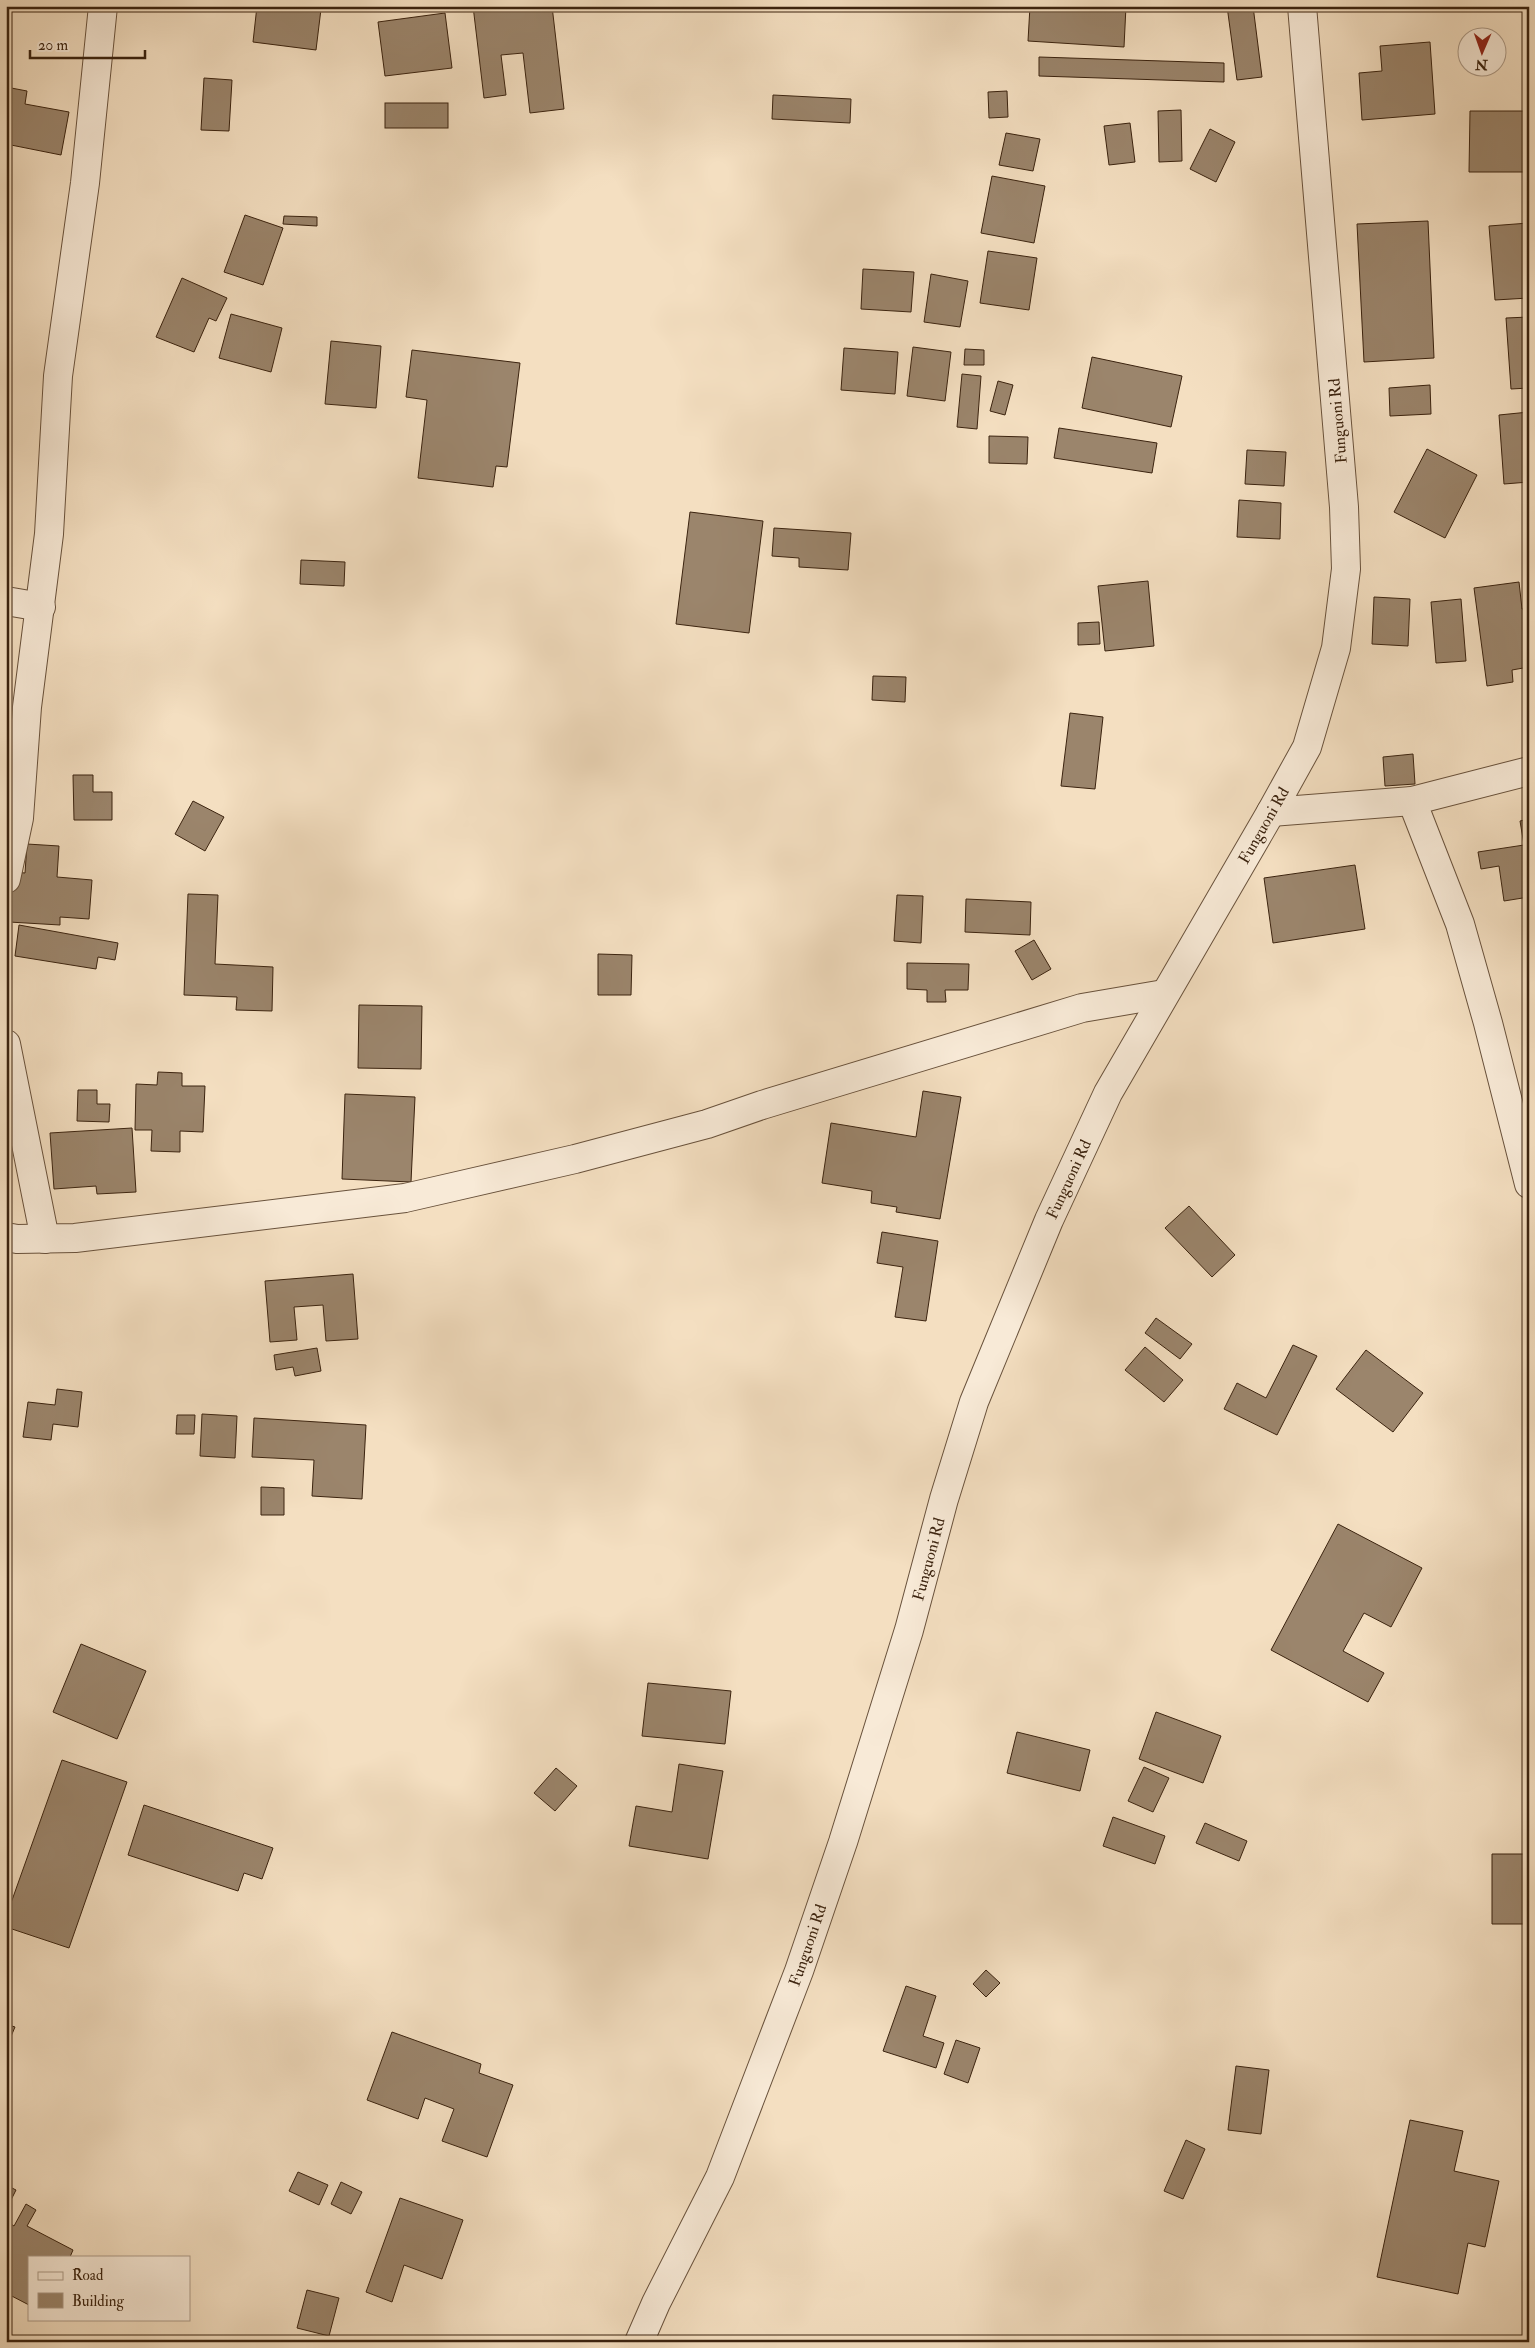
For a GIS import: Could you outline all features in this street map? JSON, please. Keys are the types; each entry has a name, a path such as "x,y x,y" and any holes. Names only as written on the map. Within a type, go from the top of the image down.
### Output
{"street":[{"path":"6,879 19,818 26,707 41,607 49,534 58,376 85,183 103,6"},
{"name":"Funguoni Rd","path":"639,2342 720,2177 799,1970 843,1842 909,1630 944,1499 974,1402 1049,1220 1100,1110 1164,994 1307,747 1336,648 1346,569 1343,497 1302,6"},
{"path":"6,601 41,607"},
{"path":"1271,812 1412,801 1529,771"},
{"path":"1412,801 1460,924 1529,1184"},
{"path":"6,1237 18,1240 76,1238 405,1198 575,1159 707,1124 762,1104 1082,1008 1164,994"},
{"path":"6,1044 45,1238"}],"building":[{"path":"257,6 298,6 321,9 316,50 253,42"},
{"path":"473,6 552,6 564,109 530,113 523,53 501,55 506,95 484,98"},
{"path":"1030,6 1126,6 1124,47 1028,41"},
{"path":"1227,6 1253,6 1262,77 1237,80"},
{"path":"445,13 452,68 385,76 378,22"},
{"path":"1430,42 1435,114 1362,120 1359,73 1382,71 1380,46"},
{"path":"1039,57 1224,63 1224,82 1039,76"},
{"path":"204,78 232,80 229,131 201,130"},
{"path":"6,87 27,91 25,104 69,112 61,155 6,144"},
{"path":"1007,91 1008,117 989,118 988,92"},
{"path":"773,95 851,99 850,123 772,119"},
{"path":"385,103 448,103 448,128 385,128"},
{"path":"1181,110 1182,161 1159,162 1158,111"},
{"path":"1470,111 1529,111 1529,172 1469,172"},
{"path":"1130,123 1135,162 1109,165 1104,126"},
{"path":"1210,129 1235,142 1216,182 1190,169"},
{"path":"1006,133 1040,139 1033,171 999,165"},
{"path":"992,176 1045,186 1034,243 981,233"},
{"path":"245,215 283,228 263,285 224,272"},
{"path":"284,216 317,217 317,226 283,224"},
{"path":"1428,221 1434,358 1364,362 1357,224"},
{"path":"1529,223 1529,298 1495,300 1489,226"},
{"path":"988,251 1037,258 1029,310 980,303"},
{"path":"863,269 914,272 911,312 861,309"},
{"path":"931,274 968,281 960,327 924,322"},
{"path":"182,278 227,298 216,321 209,318 194,352 156,337"},
{"path":"231,314 282,328 271,372 219,358"},
{"path":"1529,317 1529,388 1511,389 1506,318"},
{"path":"331,341 381,346 376,408 325,404"},
{"path":"913,347 951,352 945,401 907,396"},
{"path":"844,348 898,352 895,394 841,390"},
{"path":"965,349 984,350 984,365 964,365"},
{"path":"412,350 520,363 507,467 496,466 493,487 418,478 427,400 406,397"},
{"path":"1092,357 1182,376 1171,427 1082,408"},
{"path":"962,374 981,376 977,429 957,427"},
{"path":"998,381 1013,385 1005,415 990,411"},
{"path":"1430,385 1431,414 1390,416 1389,388"},
{"path":"1529,412 1529,482 1504,484 1499,415"},
{"path":"1059,428 1157,443 1152,473 1054,458"},
{"path":"989,436 1028,437 1027,464 989,463"},
{"path":"1427,449 1477,475 1445,538 1394,512"},
{"path":"1247,450 1286,452 1284,486 1245,484"},
{"path":"1239,500 1281,503 1280,539 1237,537"},
{"path":"690,512 763,521 749,633 676,624"},
{"path":"774,528 851,533 848,570 799,567 799,558 772,556"},
{"path":"301,560 345,562 344,586 300,584"},
{"path":"1148,581 1154,646 1105,651 1098,586"},
{"path":"1519,582 1522,609 1529,608 1529,667 1512,670 1513,682 1487,686 1474,588"},
{"path":"1374,597 1410,599 1408,646 1372,644"},
{"path":"1461,599 1466,661 1436,663 1431,602"},
{"path":"1099,622 1100,644 1078,645 1078,623"},
{"path":"873,676 906,677 905,702 872,700"},
{"path":"1070,713 1103,717 1095,789 1061,786"},
{"path":"1413,754 1415,784 1385,786 1383,757"},
{"path":"73,775 93,775 93,792 112,792 112,820 74,820"},
{"path":"193,801 224,817 205,851 175,834"},
{"path":"1529,819 1529,897 1504,901 1499,866 1481,869 1478,852 1524,845 1520,821"},
{"path":"27,844 59,846 57,877 92,880 89,919 60,917 60,925 9,922 13,872 25,873"},
{"path":"1355,865 1365,929 1273,943 1264,878"},
{"path":"188,894 218,895 215,964 273,967 272,1011 236,1010 237,997 184,995"},
{"path":"897,895 923,896 921,943 894,941"},
{"path":"966,899 1031,902 1030,935 965,932"},
{"path":"19,925 118,943 115,960 98,957 96,969 15,956"},
{"path":"1034,940 1051,969 1032,980 1015,951"},
{"path":"598,954 632,955 631,995 598,995"},
{"path":"907,963 969,964 968,990 945,990 946,1002 927,1002 927,990 907,989"},
{"path":"359,1005 422,1006 421,1069 358,1068"},
{"path":"158,1072 182,1073 182,1086 205,1086 203,1132 180,1131 180,1152 151,1151 152,1130 135,1130 136,1084 157,1085"},
{"path":"78,1090 97,1090 97,1104 110,1104 109,1122 77,1121"},
{"path":"923,1091 961,1097 940,1219 896,1212 897,1207 871,1203 872,1191 822,1183 831,1123 916,1137"},
{"path":"345,1094 415,1097 411,1182 342,1179"},
{"path":"132,1128 136,1192 97,1194 96,1186 54,1189 50,1133"},
{"path":"1189,1206 1235,1255 1212,1277 1165,1228"},
{"path":"882,1232 938,1241 926,1321 895,1317 903,1267 877,1263"},
{"path":"353,1274 358,1339 326,1341 323,1305 294,1307 297,1340 270,1342 265,1281"},
{"path":"1156,1318 1192,1344 1180,1359 1145,1333"},
{"path":"1293,1345 1317,1356 1277,1435 1224,1409 1237,1383 1266,1398"},
{"path":"1145,1347 1183,1380 1164,1402 1125,1370"},
{"path":"317,1348 321,1371 295,1376 293,1367 276,1370 274,1355"},
{"path":"1366,1350 1423,1393 1393,1432 1336,1389"},
{"path":"57,1389 82,1392 78,1427 53,1424 51,1440 23,1437 28,1402 55,1405"},
{"path":"202,1414 237,1416 235,1458 200,1456"},
{"path":"177,1415 195,1415 194,1434 176,1434"},
{"path":"254,1418 366,1425 362,1499 312,1496 314,1460 252,1457"},
{"path":"261,1487 284,1488 284,1515 261,1515"},
{"path":"1338,1524 1422,1568 1391,1627 1364,1613 1343,1651 1384,1673 1368,1702 1271,1650"},
{"path":"81,1644 146,1671 117,1739 53,1712"},
{"path":"648,1683 731,1691 725,1744 642,1736"},
{"path":"1156,1712 1221,1736 1203,1783 1139,1759"},
{"path":"1017,1732 1090,1750 1080,1791 1007,1773"},
{"path":"62,1760 127,1782 69,1948 6,1927 6,1917"},
{"path":"679,1764 723,1771 708,1859 629,1846 636,1806 672,1812"},
{"path":"1144,1767 1169,1778 1153,1812 1128,1801"},
{"path":"556,1768 577,1786 555,1811 534,1793"},
{"path":"144,1805 273,1848 262,1879 244,1873 238,1891 128,1855"},
{"path":"1113,1817 1165,1836 1155,1864 1103,1846"},
{"path":"1205,1823 1247,1841 1239,1861 1196,1843"},
{"path":"1492,1854 1529,1854 1528,1924 1492,1924"},
{"path":"986,1970 1000,1983 986,1997 973,1984"},
{"path":"906,1986 936,1996 923,2036 944,2043 936,2068 883,2051"},
{"path":"6,2024 15,2027 6,2048"},
{"path":"392,2032 481,2064 479,2073 513,2085 487,2157 442,2141 454,2109 425,2098 418,2119 367,2100"},
{"path":"956,2040 980,2048 968,2083 944,2074"},
{"path":"1236,2066 1269,2070 1261,2134 1228,2130"},
{"path":"1410,2120 1463,2131 1454,2171 1499,2181 1485,2247 1468,2243 1458,2294 1377,2277"},
{"path":"1186,2140 1205,2149 1183,2199 1164,2191"},
{"path":"298,2172 328,2185 319,2205 289,2191"},
{"path":"341,2182 362,2192 351,2214 331,2204"},
{"path":"6,2185 16,2190 6,2210"},
{"path":"400,2198 463,2220 442,2279 404,2265 392,2302 366,2292"},
{"path":"26,2204 36,2210 27,2226 73,2250 70,2256 28,2256 28,2304 6,2293 6,2221 14,2226"},
{"path":"307,2290 339,2298 329,2336 297,2328"}]}
